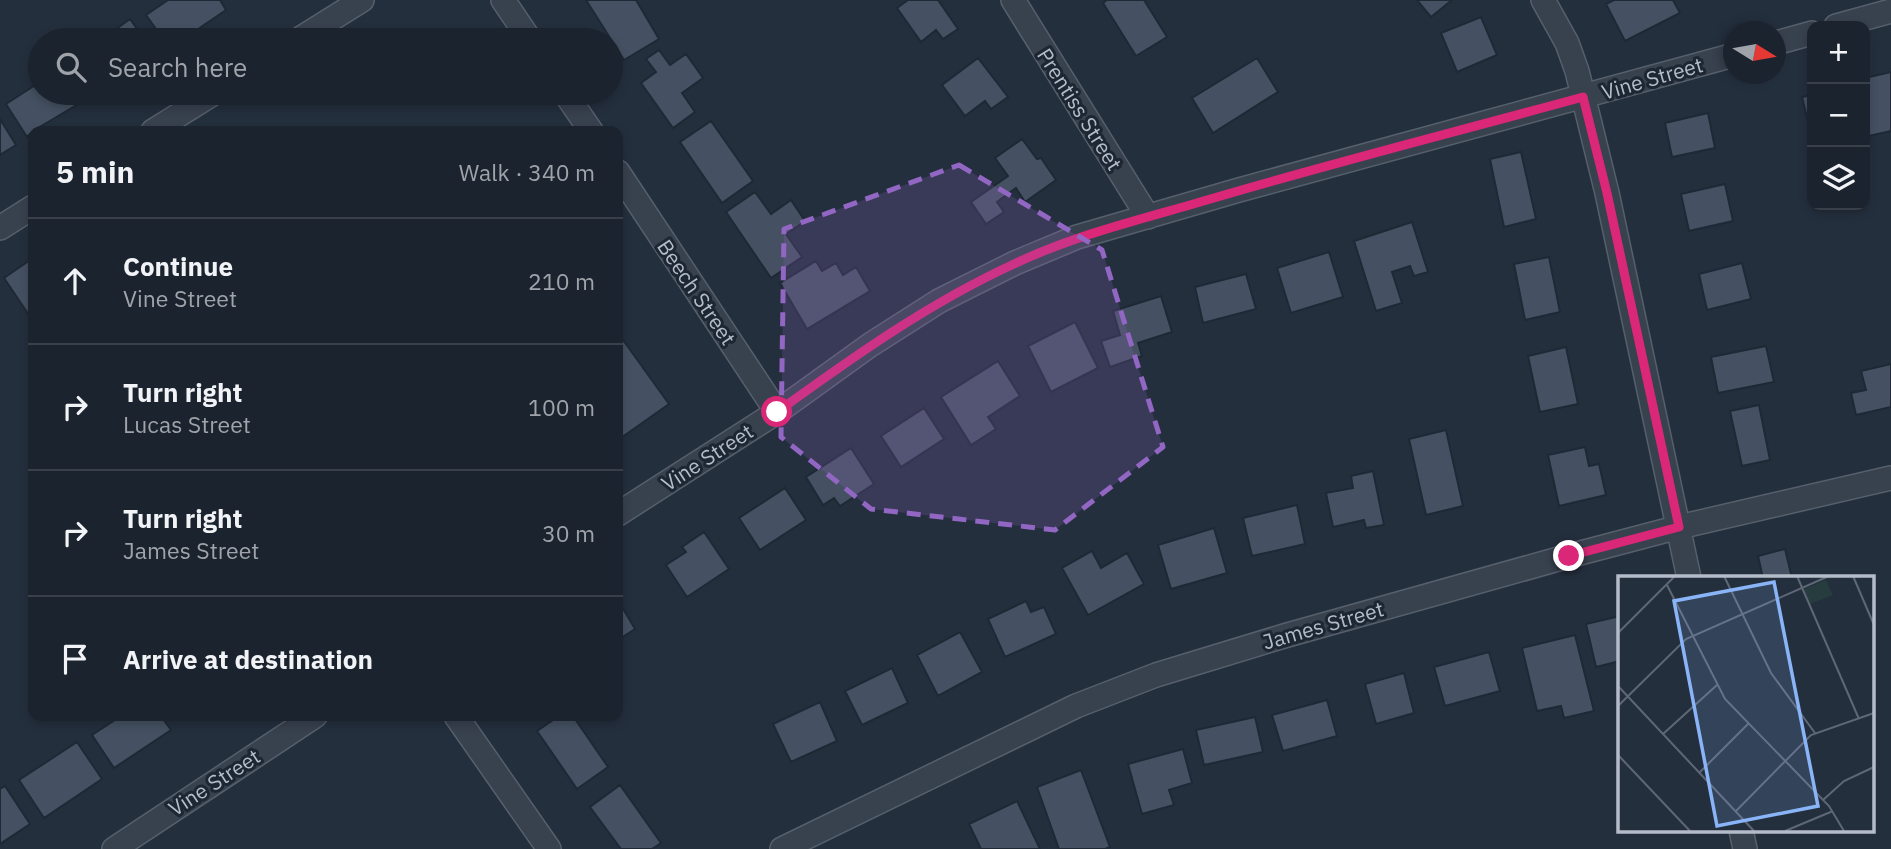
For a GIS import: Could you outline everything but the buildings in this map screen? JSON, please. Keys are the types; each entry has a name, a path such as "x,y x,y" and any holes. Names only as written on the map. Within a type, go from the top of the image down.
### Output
{"street":[{"path":"317,28 362,0"},
{"path":"503,0 522,28"},
{"name":"Prentiss Street","path":"1013,0 1148,217"},
{"path":"1543,0 1567,43 1577,71 1607,193 1689,576"},
{"path":"1854,21 1891,11"},
{"path":"1786,40 1807,34"},
{"name":"Vine Street","path":"623,511 777,412 870,345 939,301 1015,263 1077,237 1723,58"},
{"path":"161,126 195,105"},
{"path":"573,105 587,126"},
{"name":"Beech Street","path":"623,180 777,412"},
{"path":"0,228 28,210"},
{"name":"James Street","path":"782,849 1076,706 1156,675 1284,636 1679,527 1891,478"},
{"name":"Vine Street","path":"114,849 307,721"},
{"path":"460,721 550,849"}],"highlighted area":[{"path":"959,165 1102,250 1163,447 1055,530 871,509 781,437 784,229"}],"route":[{"path":"777,412 870,345 939,301 1015,263 1077,237 1583,97 1607,193 1679,527 1569,556"}]}
